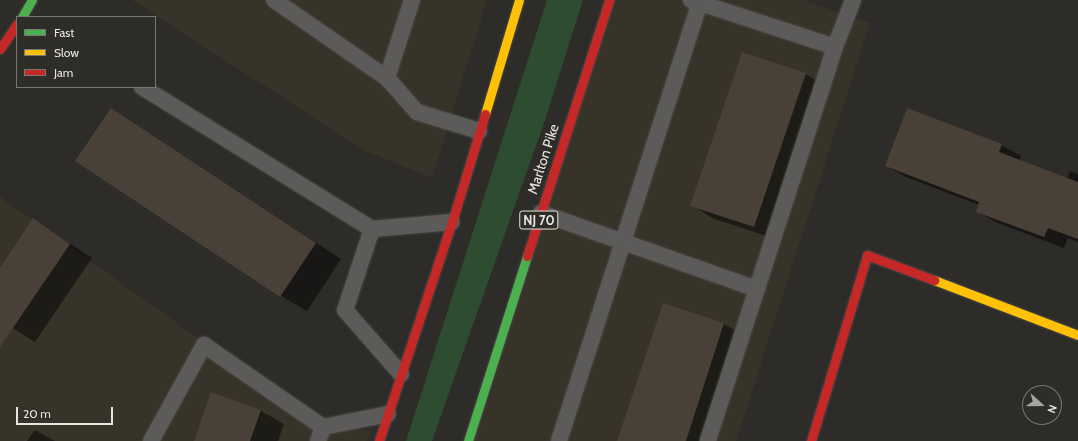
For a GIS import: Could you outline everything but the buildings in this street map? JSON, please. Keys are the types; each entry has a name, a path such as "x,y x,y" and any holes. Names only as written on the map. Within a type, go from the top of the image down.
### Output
{"main road":[{"path":"24,16 32,0"},
{"path":"379,441 452,222 519,0"},
{"name":"Marlton Pike","path":"468,441 609,0"},
{"path":"0,50 16,28"},
{"path":"811,441 868,255 1078,335"}],"lane":[{"path":"274,0 387,78 417,112 479,131"},
{"path":"387,78 412,0"},
{"path":"708,441 835,47 853,0"},
{"path":"559,441 623,243 696,2 835,47"},
{"path":"144,88 372,229 452,222"},
{"path":"541,213 757,289"},
{"path":"372,229 345,310 401,374"},
{"path":"151,441 204,345 321,434 388,414"}],"shaded area":[{"path":"132,0 487,0 432,178 364,150"},
{"path":"609,0 803,0 870,23 736,441 468,441"},
{"path":"0,197 323,427 371,431 367,441 0,441"}],"green space":[{"path":"547,0 583,0 545,120 432,441 406,441"}],"traffic: fast":[{"path":"23,16 32,0"},
{"path":"468,441 527,256"}],"traffic: slow":[{"path":"485,114 519,0"},
{"path":"934,280 1078,335"}],"traffic: jam":[{"path":"527,256 609,0"},
{"path":"0,49 16,25"},
{"path":"379,441 452,222 485,114"},
{"path":"811,441 867,255 934,280"}]}
